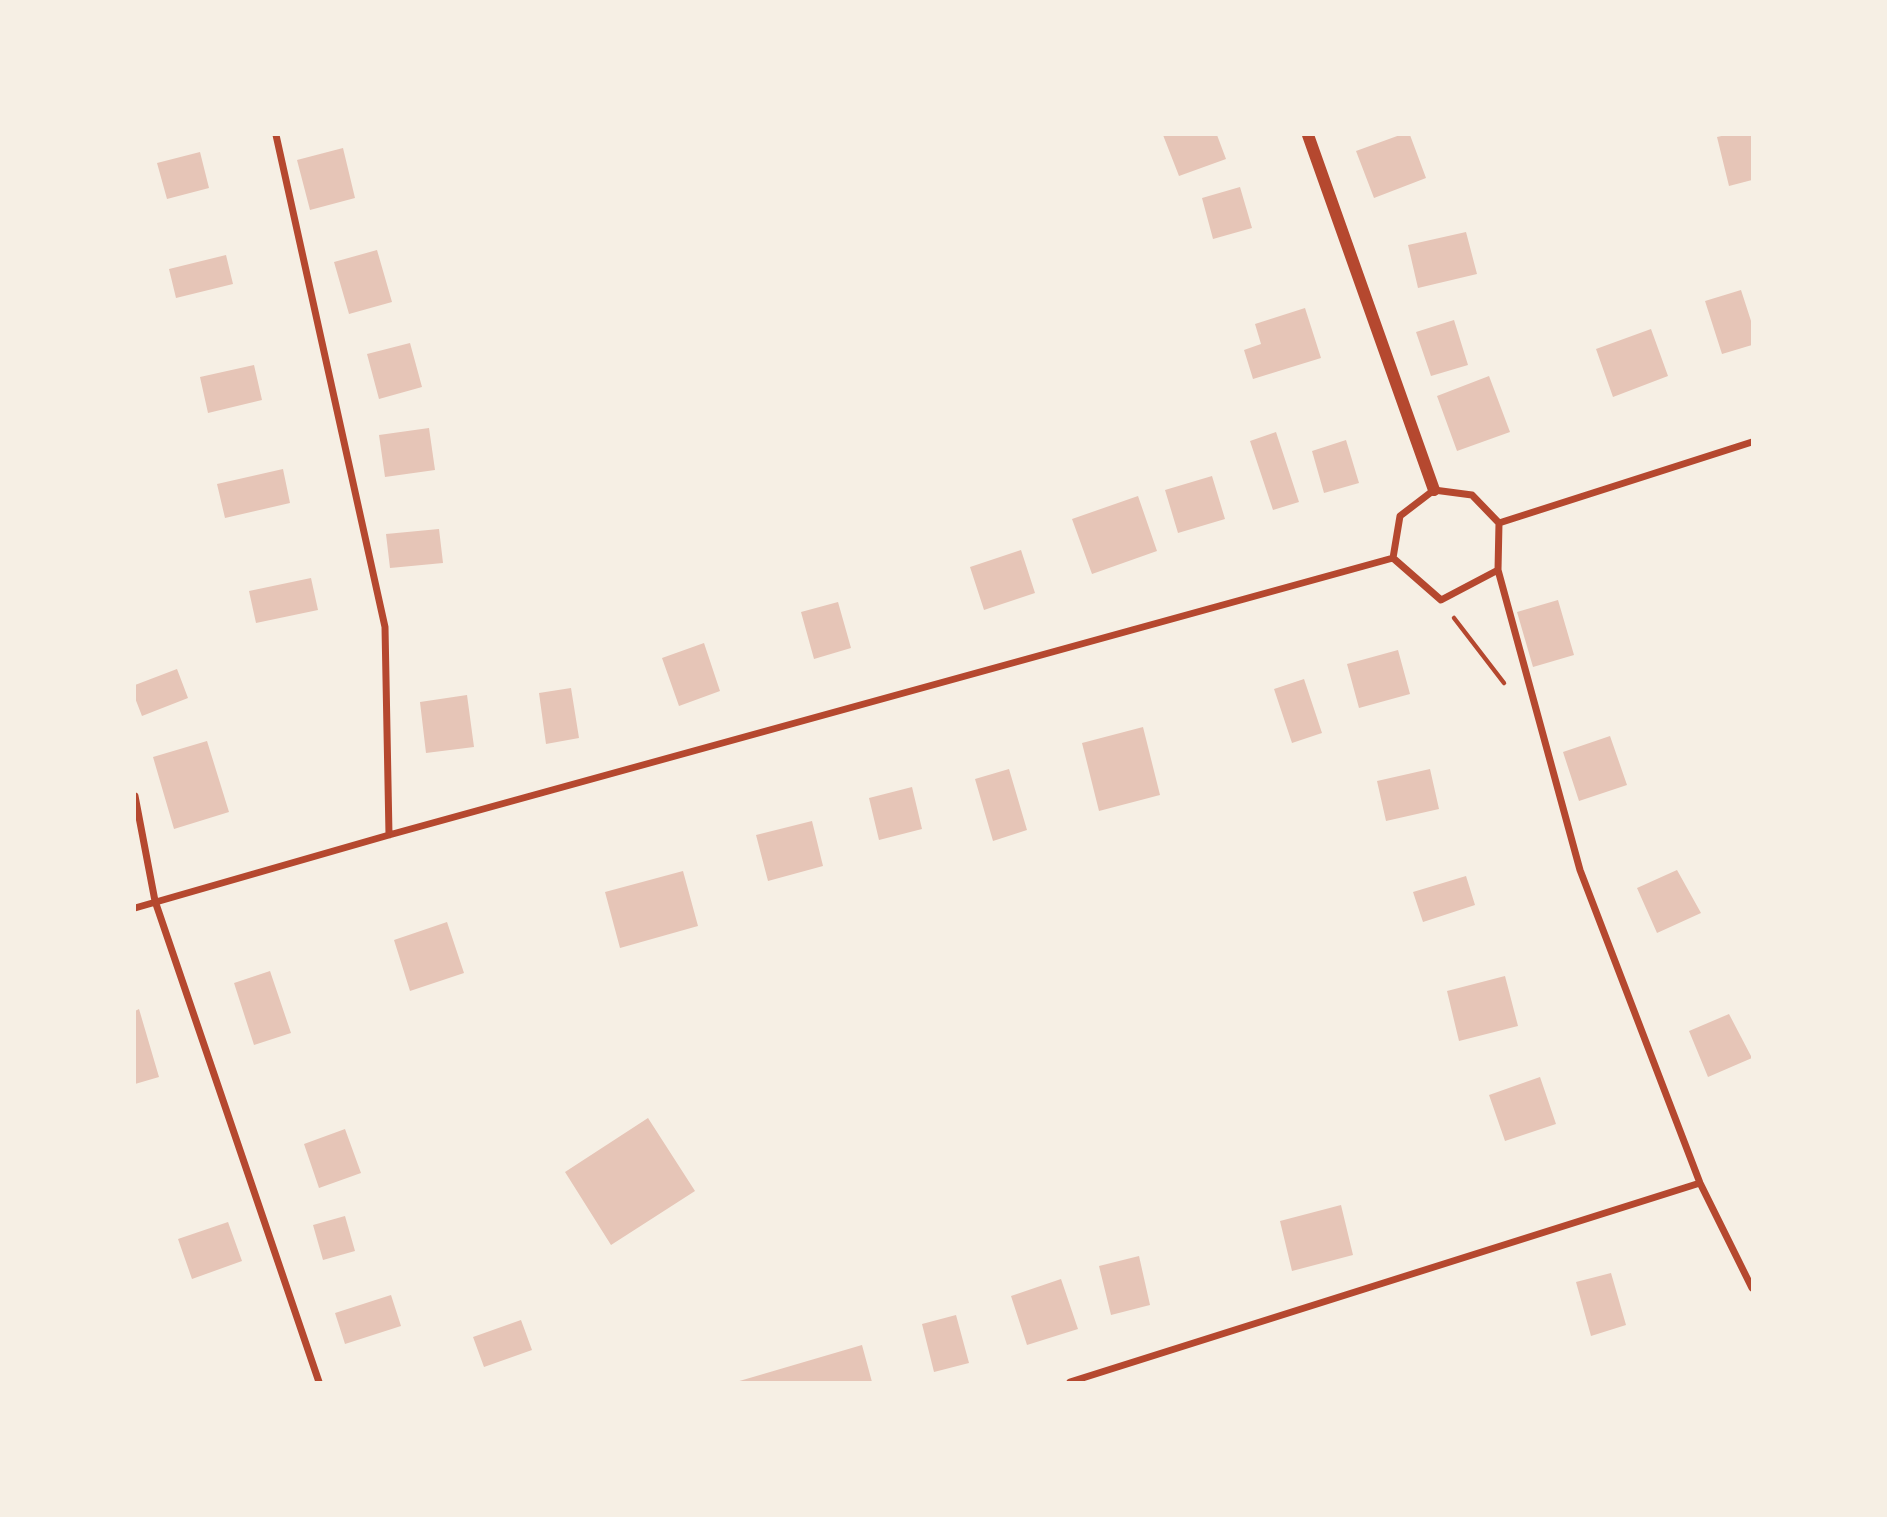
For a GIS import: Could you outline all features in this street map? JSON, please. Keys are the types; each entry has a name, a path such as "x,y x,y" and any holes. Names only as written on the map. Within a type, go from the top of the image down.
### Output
{"street":[{"path":"276,135 385,627 389,835"},
{"path":"1308,135 1434,490"},
{"path":"1499,523 1752,442"},
{"path":"1393,558 1400,516 1434,490 1472,495 1499,523 1498,570 1580,870 1700,1183 1752,1288"},
{"path":"135,908 389,835 1393,558"},
{"path":"1393,558 1441,600 1498,570"},
{"path":"135,796 155,901 319,1382"},
{"path":"1070,1382 1700,1183"}],"path":[{"path":"1441,600 1511,693"}],"building":[{"path":"1163,135 1217,135 1226,159 1179,176"},
{"path":"1400,135 1410,135 1426,178 1374,198 1356,151"},
{"path":"1752,135 1752,180 1729,186 1717,137"},
{"path":"343,148 355,198 310,210 297,160"},
{"path":"200,152 209,188 167,199 157,163"},
{"path":"1240,187 1252,228 1213,239 1202,198"},
{"path":"1466,232 1477,274 1418,288 1408,245"},
{"path":"377,250 392,302 349,314 334,262"},
{"path":"226,255 233,284 176,298 169,269"},
{"path":"1741,290 1752,324 1752,345 1722,354 1705,301"},
{"path":"1305,308 1321,358 1253,379 1244,350 1261,344 1255,324"},
{"path":"1454,320 1468,365 1431,376 1416,332"},
{"path":"1651,329 1668,376 1613,397 1596,349"},
{"path":"410,343 422,387 379,399 367,354"},
{"path":"254,365 262,400 208,413 200,377"},
{"path":"1489,376 1510,432 1457,451 1437,396"},
{"path":"429,428 435,470 385,477 379,435"},
{"path":"1276,432 1299,502 1273,510 1250,441"},
{"path":"1346,440 1359,483 1324,493 1312,451"},
{"path":"283,469 290,503 225,518 217,484"},
{"path":"1212,476 1225,519 1178,533 1165,490"},
{"path":"1138,496 1157,551 1092,574 1072,519"},
{"path":"439,529 443,563 390,568 386,534"},
{"path":"1021,550 1035,593 984,610 970,567"},
{"path":"311,578 318,610 256,623 249,591"},
{"path":"1558,600 1574,655 1533,667 1517,612"},
{"path":"838,602 851,648 814,659 801,612"},
{"path":"704,643 720,691 679,706 662,658"},
{"path":"1398,650 1410,694 1359,708 1347,664"},
{"path":"177,669 188,698 142,716 135,698 135,685"},
{"path":"1304,679 1322,733 1292,743 1274,689"},
{"path":"571,688 579,738 546,744 539,693"},
{"path":"467,695 474,747 426,753 420,702"},
{"path":"1143,727 1160,795 1099,811 1082,743"},
{"path":"1610,736 1627,785 1579,801 1563,752"},
{"path":"207,741 229,812 174,829 153,757"},
{"path":"1009,769 1027,830 993,841 975,779"},
{"path":"1430,769 1439,809 1386,821 1377,781"},
{"path":"912,787 922,829 879,840 869,798"},
{"path":"812,821 823,866 768,881 756,835"},
{"path":"1677,870 1701,913 1657,933 1637,888"},
{"path":"683,871 698,926 620,948 605,892"},
{"path":"1466,876 1475,905 1423,922 1413,892"},
{"path":"447,922 464,973 410,991 394,940"},
{"path":"270,971 291,1033 254,1045 234,983"},
{"path":"1505,976 1518,1026 1459,1041 1447,991"},
{"path":"139,1009 159,1077 135,1084 135,1011"},
{"path":"1729,1014 1752,1058 1708,1077 1689,1031"},
{"path":"1540,1077 1556,1124 1505,1141 1489,1095"},
{"path":"648,1118 695,1191 611,1245 565,1172"},
{"path":"345,1129 361,1173 319,1188 304,1144"},
{"path":"1341,1205 1353,1255 1292,1271 1280,1221"},
{"path":"345,1216 355,1251 323,1260 313,1225"},
{"path":"228,1222 242,1261 192,1279 178,1239"},
{"path":"1139,1256 1150,1305 1111,1315 1099,1266"},
{"path":"1611,1273 1626,1325 1591,1336 1576,1282"},
{"path":"1061,1279 1078,1329 1027,1345 1011,1296"},
{"path":"391,1295 401,1326 345,1344 335,1313"},
{"path":"956,1315 969,1363 934,1372 922,1324"},
{"path":"521,1320 532,1350 484,1367 473,1337"},
{"path":"862,1345 872,1382 736,1382"}]}
